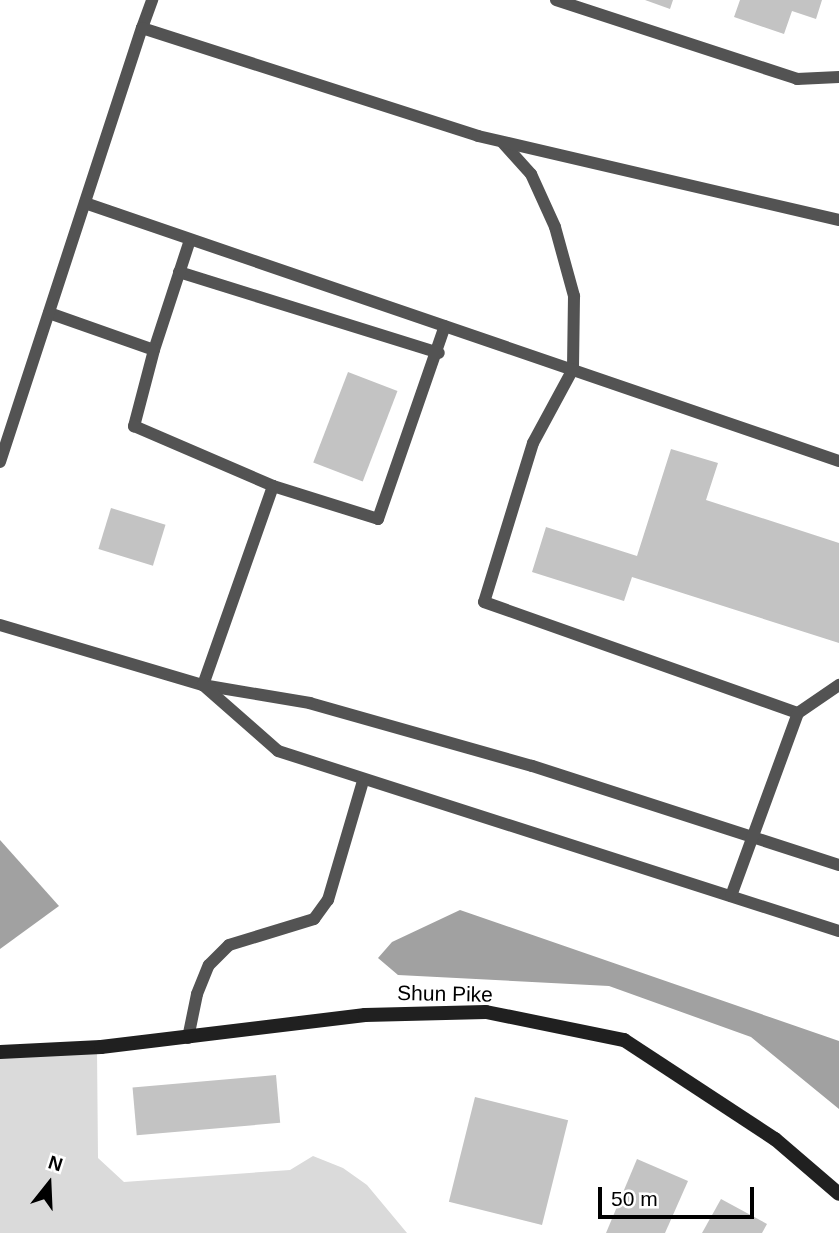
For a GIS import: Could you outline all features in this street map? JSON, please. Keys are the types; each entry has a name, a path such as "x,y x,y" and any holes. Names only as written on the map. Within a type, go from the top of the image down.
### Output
{"main road":[{"name":"Shun Pike","path":"0,1052 188,1038 365,1015 486,1012 624,1041 775,1139 839,1194"}],"lane":[{"path":"0,462 152,0"},
{"path":"556,0 797,79 839,77"},
{"path":"142,28 503,142 839,220"},
{"path":"503,142 530,174 555,227 574,296 573,369 533,443 484,602 798,713"},
{"path":"85,203 839,461"},
{"path":"190,240 154,350 134,426 273,486 378,519 439,353 445,326"},
{"path":"180,272 439,353"},
{"path":"49,313 154,350"},
{"path":"203,685 273,486"},
{"path":"0,625 203,685 310,703 531,766 839,865"},
{"path":"203,685 278,751 363,781 839,931"},
{"path":"731,896 798,713 839,685"},
{"path":"188,1038 197,994 209,965 229,945 314,919 328,900 363,781"}],"shaded area":[{"path":"0,840 59,906 0,949"},
{"path":"460,910 839,1041 839,1109 751,1037 609,986 398,975 378,958 392,942"},
{"path":"97,1050 98,1158 124,1182 290,1170 313,1156 343,1168 367,1185 407,1233 0,1233 0,1052"}],"building":[{"path":"645,0 673,0 670,9"},
{"path":"740,0 822,0 816,19 792,11 784,34 734,17"},
{"path":"348,372 397,391 363,482 313,463"},
{"path":"671,449 718,463 706,500 839,543 839,643 632,577 624,601 532,572 546,527 637,556"},
{"path":"111,508 166,525 153,566 98,549"},
{"path":"276,1075 280,1123 137,1135 133,1088"},
{"path":"475,1097 568,1120 542,1225 449,1202"},
{"path":"637,1159 688,1181 665,1233 606,1233"},
{"path":"721,1199 767,1224 762,1233 702,1233"}]}
